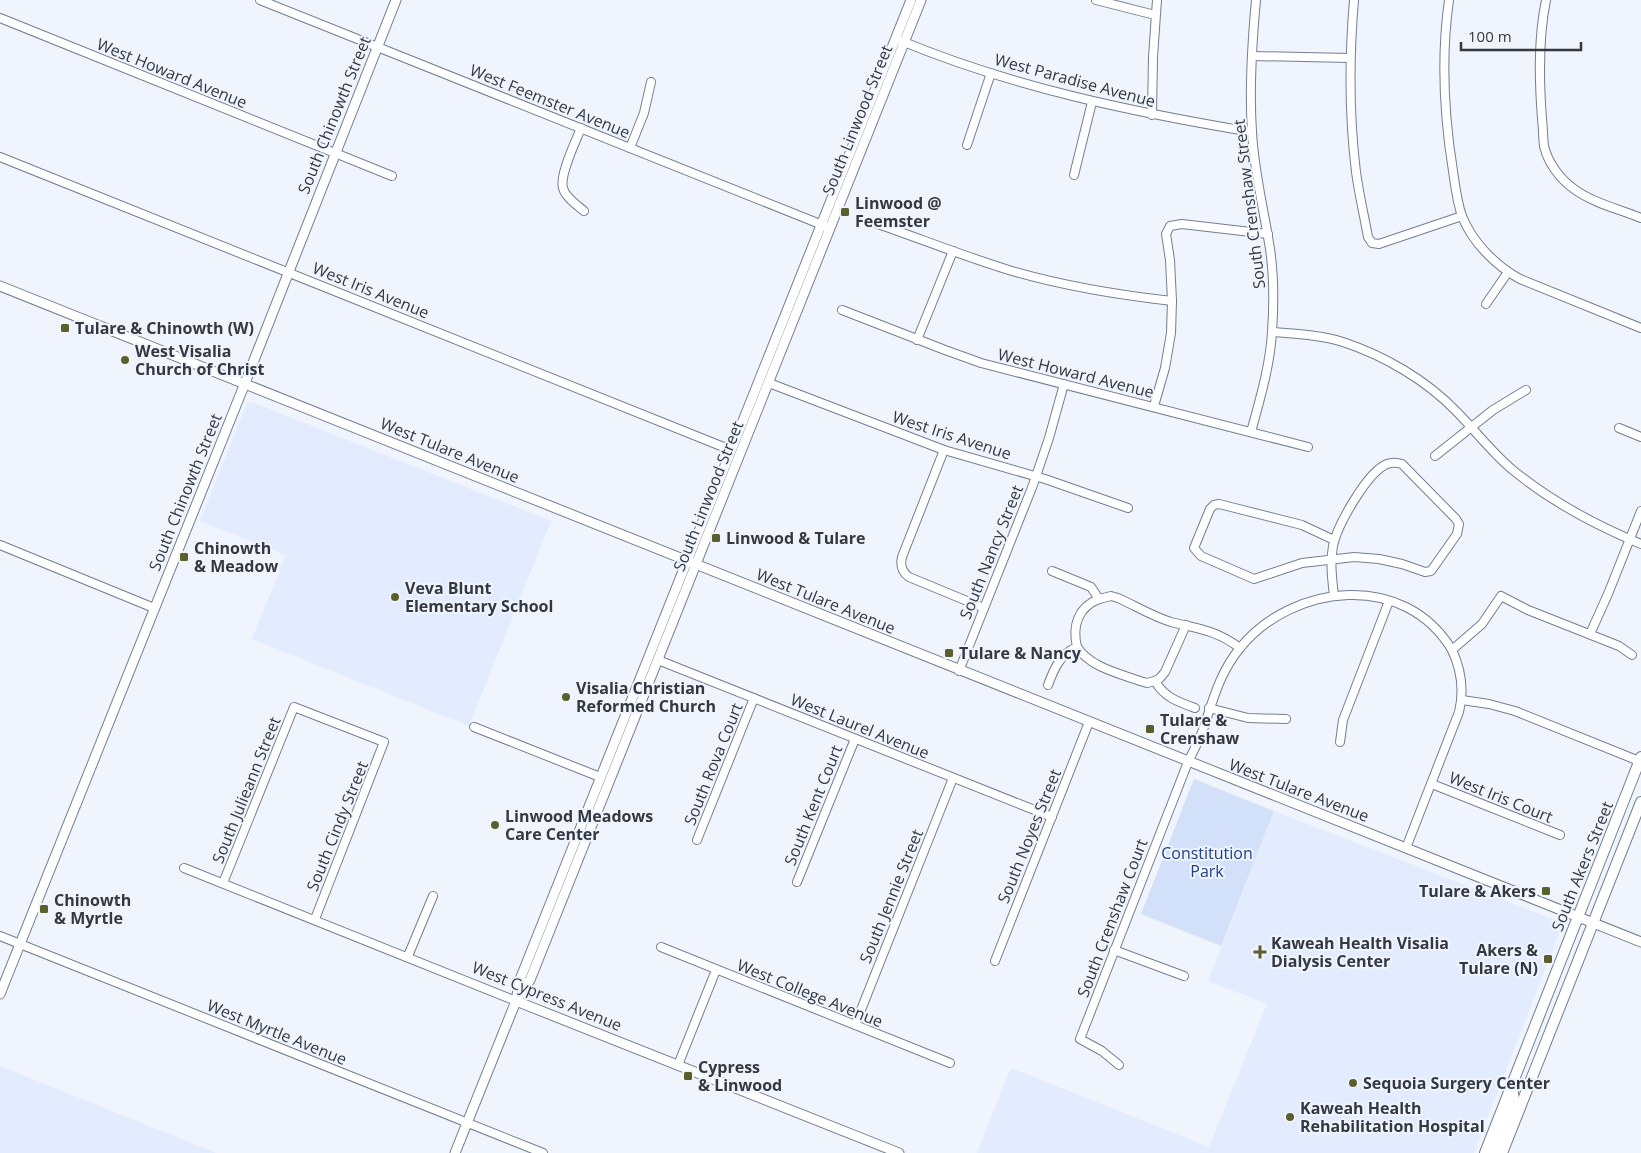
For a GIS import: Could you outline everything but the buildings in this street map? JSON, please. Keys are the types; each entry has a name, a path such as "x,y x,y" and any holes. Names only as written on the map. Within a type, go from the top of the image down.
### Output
{"main road":[{"name":"South Akers Street","path":"1485,1153 1640,759"},
{"name":"South Akers Street","path":"1502,1153 1641,802"},
{"path":"1492,1153 1514,1100 1512,1086"}],"street":[{"name":"West Feemster Avenue","path":"260,0 830,228"},
{"name":"South Chinowth Street","path":"0,994 396,0"},
{"name":"South Linwood Street","path":"516,1001 530,980 658,660 731,450 911,0"},
{"path":"1096,0 1155,15"},
{"path":"1152,115 1157,0"},
{"name":"South Crenshaw Street","path":"1251,432 1265,383 1272,332 1272,272 1268,234 1257,180 1252,132 1252,56 1256,0"},
{"path":"1354,0 1350,58 1350,110 1356,174 1368,237 1372,243 1379,244 1462,216"},
{"path":"1449,0 1446,45 1448,140 1462,216 1475,239 1491,258 1508,272 1549,291 1641,328"},
{"path":"1546,0 1540,58 1540,101 1544,146 1550,162 1560,177 1574,189 1586,196 1641,218"},
{"name":"South Linwood Street","path":"455,1153 516,1001 521,977 600,777 644,669 745,444 920,1"},
{"name":"West Howard Avenue","path":"0,18 392,176"},
{"name":"West Paradise Avenue","path":"895,38 991,73 1092,102 1152,115 1252,132"},
{"path":"1252,56 1350,58"},
{"path":"967,144 991,73"},
{"path":"630,148 644,113 651,82"},
{"path":"1074,175 1092,102"},
{"path":"581,128 564,173 562,188 584,211"},
{"name":"West Iris Avenue","path":"0,156 731,450"},
{"path":"876,223 1013,271 1068,285 1129,296 1172,300"},
{"path":"1154,406 1165,368 1171,332 1170,260 1166,234 1170,226 1182,224 1268,234"},
{"path":"917,340 953,251"},
{"path":"1486,304 1508,272"},
{"name":"West Tulare Avenue","path":"0,286 959,671 1641,942"},
{"name":"West Howard Avenue","path":"842,310 981,363 1308,447"},
{"path":"1272,332 1306,335 1342,342 1372,353 1406,371 1455,410 1495,453 1530,484 1594,524 1641,544"},
{"name":"West Iris Avenue","path":"769,383 944,450 1036,476 1128,508"},
{"name":"South Nancy Street","path":"959,671 1036,476 1064,384"},
{"path":"1435,456 1510,398 1526,390"},
{"path":"1619,428 1641,437"},
{"path":"731,450 739,449 745,444"},
{"path":"944,450 902,557 901,568 909,578 984,608"},
{"path":"1334,540 1302,525 1219,504 1210,508 1194,548 1200,556 1254,579 1302,564 1331,558 1379,559 1425,572 1431,571 1457,534 1459,524 1402,464 1395,462 1386,464 1374,474 1363,487 1334,540 1331,558 1330,565 1334,596"},
{"path":"1590,634 1641,511"},
{"path":"0,545 154,608"},
{"path":"1052,570 1091,587 1099,599"},
{"path":"1188,762 1205,725 1221,676 1240,648 1260,627 1288,609 1334,596 1364,595 1389,601 1413,610 1426,619 1445,639 1452,650 1457,660 1462,683 1462,700 1456,723 1406,848"},
{"path":"1186,625 1165,672 1155,681 1140,681 1086,658 1077,647 1074,628 1079,616 1090,602 1111,596 1151,614 1216,633 1240,648"},
{"path":"1452,650 1482,624 1501,596 1528,610 1618,646 1632,655"},
{"path":"1340,742 1343,720 1389,601"},
{"path":"1048,686 1059,661 1064,655 1077,647"},
{"path":"644,669 652,660 658,660"},
{"name":"West Laurel Avenue","path":"658,660 1052,817"},
{"path":"1155,681 1163,693 1171,699 1195,708"},
{"name":"South Rova Court","path":"697,840 754,698"},
{"path":"1462,700 1489,704 1515,711 1640,759"},
{"name":"South Cindy Street","path":"294,707 384,742 315,919"},
{"name":"South Julieann Street","path":"223,884 294,707"},
{"path":"1209,708 1248,718 1286,719"},
{"name":"South Noyes Street","path":"995,961 1089,722"},
{"path":"474,727 600,777 603,785 592,812 592,827"},
{"name":"South Kent Court","path":"797,882 855,739"},
{"name":"South Crenshaw Court","path":"1120,1065 1102,1051 1080,1039 1188,762"},
{"name":"South Jennie Street","path":"855,1025 953,778"},
{"name":"West Iris Court","path":"1432,784 1560,835"},
{"name":"West Cypress Avenue","path":"184,868 899,1153"},
{"path":"408,956 433,896"},
{"name":"West Myrtle Avenue","path":"0,936 543,1153"},
{"name":"West College Avenue","path":"660,947 950,1063"},
{"path":"1114,950 1184,976"},
{"path":"678,1065 716,970"}],"shaded area":[{"name":"Veva Blunt Elementary School","path":"252,402 551,521 469,726 252,639 286,555 200,521 247,403"},
{"path":"1274,811 1563,923 1474,1153 977,1153 1011,1068 1209,1147 1267,1004 1208,981"},
{"path":"0,1066 216,1153 0,1153"}],"green space":[{"name":"Constitution Park","path":"1194,779 1274,811 1221,946 1141,914"}],"place":[{"name":"Linwood @ Feemster","path":"845,212"},
{"name":"Tulare & Chinowth (W)","path":"65,328"},
{"name":"West Visalia Church of Christ","path":"125,360"},
{"name":"Linwood & Tulare","path":"716,538"},
{"name":"Chinowth & Meadow","path":"184,557"},
{"name":"Veva Blunt Elementary School","path":"395,597"},
{"name":"Tulare & Nancy","path":"949,653"},
{"name":"Visalia Christian Reformed Church","path":"566,697"},
{"name":"Tulare & Crenshaw","path":"1150,729"},
{"name":"Linwood Meadows Care Center","path":"495,825"},
{"name":"Tulare & Akers","path":"1546,891"},
{"name":"Chinowth & Myrtle","path":"44,909"},
{"name":"Kaweah Health Visalia Dialysis Center","path":"1260,952"},
{"name":"Akers & Tulare (N)","path":"1548,959"},
{"name":"Cypress & Linwood","path":"688,1076"},
{"name":"Sequoia Surgery Center","path":"1353,1083"},
{"name":"Kaweah Health Rehabilitation Hospital","path":"1290,1117"}]}
